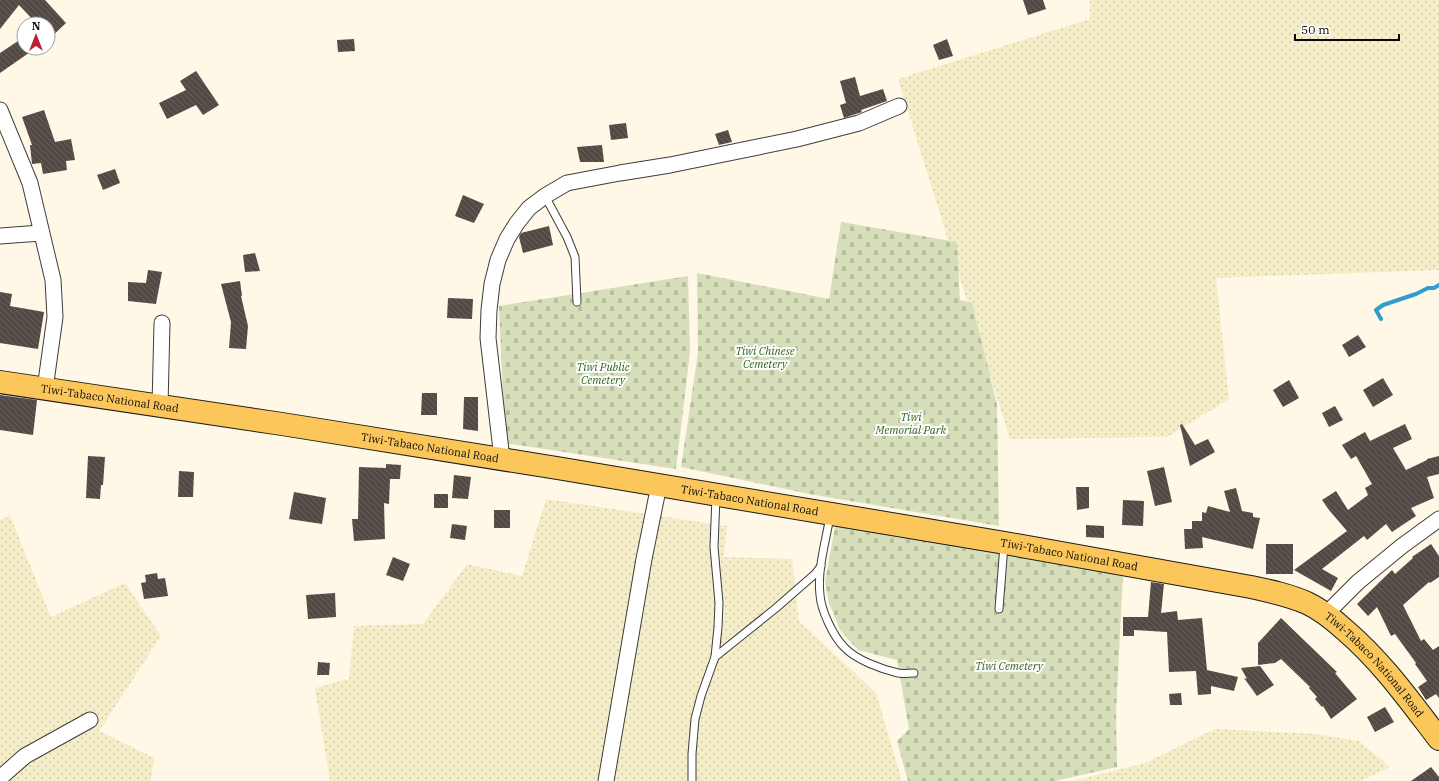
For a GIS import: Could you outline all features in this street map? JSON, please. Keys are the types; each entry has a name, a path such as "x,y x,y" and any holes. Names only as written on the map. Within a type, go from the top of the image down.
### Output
{"main road":[{"name":"Tiwi-Tabaco National Road","path":"0,382 290,425 716,494 1005,543 1251,587 1281,594 1306,603 1326,614 1363,646 1378,662 1439,739"}],"street":[{"path":"502,459 488,338 489,310 492,284 498,260 516,223 529,208 545,196 567,183 670,165 797,139 852,125 899,106"},
{"path":"0,110 30,183 53,280 55,317 45,389"},
{"path":"0,236 41,233"},
{"path":"160,406 162,323"},
{"path":"606,781 644,560 659,485"},
{"path":"1326,614 1364,578 1402,546 1439,518"},
{"path":"0,778 25,756 90,720"}],"lane":[{"path":"545,196 575,257 577,302"},
{"path":"692,781 692,754 695,719 701,696 715,657 718,627 714,547 716,494"},
{"path":"831,514 821,566 820,595 823,610 832,630 843,647 860,659 900,674 914,673"},
{"path":"999,609 1005,543"},
{"path":"715,657 776,608 815,574 821,566"}],"shaded area":[{"path":"1090,0 1439,0 1439,270 1216,278 1229,399 1167,437 1010,439 898,79 1090,19"},
{"path":"546,499 727,526 724,557 792,559 799,621 876,693 902,781 330,781 315,688 349,679 354,626 423,624 467,564 522,576"},
{"path":"10,516 51,617 125,583 161,636 99,731 154,758 151,781 0,781 0,520"},
{"path":"1215,729 1316,734 1359,741 1390,767 1361,781 1073,781 1145,763"}],"green space":[{"name":"Tiwi Memorial Park","path":"841,222 957,242 960,300 972,303 997,404 999,526 809,494 681,467 698,353 697,273 829,299"},
{"name":"Tiwi Public Cemetery","path":"688,276 690,352 676,469 505,443 499,306"},
{"name":"Tiwi Cemetery","path":"836,521 1123,576 1116,712 1117,767 1055,781 908,781 897,741 909,729 897,660 858,650 840,630 829,603 825,582"}],"building":[{"path":"0,0 45,0 66,23 56,32 56,16 29,16 19,5 0,29"},
{"path":"1023,0 1043,0 1046,9 1028,15"},
{"path":"354,39 355,51 338,52 337,40"},
{"path":"947,39 953,56 939,60 933,45"},
{"path":"16,42 16,56 24,56 0,73 0,53"},
{"path":"196,71 219,105 203,115 196,105 167,119 159,103 186,90 180,81"},
{"path":"855,77 860,96 883,89 887,101 844,118 840,105 846,103 840,81"},
{"path":"44,110 55,142 71,139 75,160 66,161 67,170 43,174 41,163 32,164 30,145 32,145 22,117"},
{"path":"626,123 628,138 611,140 609,125"},
{"path":"728,130 732,142 719,145 715,134"},
{"path":"602,145 604,162 580,162 577,147"},
{"path":"115,169 120,183 103,190 97,175"},
{"path":"463,195 484,204 474,223 455,216"},
{"path":"549,226 553,245 523,253 519,237 521,233"},
{"path":"255,253 260,271 245,272 243,255"},
{"path":"148,270 162,272 156,304 128,301 128,282 146,283"},
{"path":"240,281 241,296 248,326 246,349 229,348 231,322 221,284"},
{"path":"0,292 12,294 10,306 44,312 38,349 0,343"},
{"path":"448,298 473,299 472,319 447,318"},
{"path":"1358,335 1366,347 1349,357 1342,345"},
{"path":"1383,378 1393,395 1373,407 1363,390"},
{"path":"1289,380 1299,398 1283,407 1273,390"},
{"path":"422,393 437,393 437,415 421,415"},
{"path":"0,395 37,400 33,435 0,430"},
{"path":"464,397 478,397 478,431 463,429"},
{"path":"1335,406 1343,420 1329,427 1322,413"},
{"path":"1182,424 1195,445 1208,439 1215,452 1190,466 1180,425"},
{"path":"1405,424 1412,439 1393,448 1406,470 1427,459 1439,456 1439,474 1427,477 1434,498 1411,508 1416,516 1392,532 1386,524 1367,540 1364,536 1322,569 1338,578 1331,591 1294,570 1347,531 1322,500 1336,491 1348,510 1368,495 1365,488 1372,484 1356,456 1351,459 1342,445 1365,432 1370,441"},
{"path":"88,456 105,457 103,485 101,485 100,499 86,498"},
{"path":"386,464 401,465 400,479 390,479 389,504 384,503 385,539 354,541 352,519 358,519 359,467 386,468"},
{"path":"1164,467 1172,502 1155,506 1147,471"},
{"path":"179,471 194,472 193,497 178,497"},
{"path":"454,475 471,477 468,499 452,498"},
{"path":"1076,487 1089,487 1089,508 1077,510"},
{"path":"1236,488 1242,511 1253,513 1253,517 1260,518 1253,549 1202,537 1203,548 1185,549 1184,529 1192,529 1192,521 1202,521 1202,512 1206,513 1208,506 1230,512 1224,491"},
{"path":"294,492 326,498 322,524 289,519"},
{"path":"434,494 448,494 448,508 434,508"},
{"path":"1123,500 1144,501 1143,526 1122,525"},
{"path":"494,510 510,510 510,528 494,528"},
{"path":"452,524 467,526 465,540 450,538"},
{"path":"1086,525 1104,526 1104,538 1086,537"},
{"path":"1266,544 1293,544 1293,574 1266,574"},
{"path":"1431,544 1439,556 1439,577 1430,583 1429,582 1403,605 1421,641 1424,639 1433,650 1439,646 1439,698 1436,694 1426,700 1418,687 1427,681 1395,634 1391,636 1377,607 1368,616 1357,604 1392,570 1395,574 1413,558 1412,557"},
{"path":"393,557 410,564 403,581 386,575"},
{"path":"157,573 158,579 165,578 168,596 144,599 141,583 146,582 145,575"},
{"path":"1151,582 1164,584 1161,613 1177,611 1178,620 1202,618 1207,670 1238,677 1234,691 1211,686 1211,694 1198,695 1196,671 1169,672 1167,632 1134,630 1134,636 1123,636 1123,617 1148,617"},
{"path":"335,593 336,617 308,619 306,595"},
{"path":"1281,618 1337,672 1335,673 1357,699 1331,719 1323,706 1322,707 1315,699 1317,697 1309,688 1310,687 1281,659 1275,663 1258,665 1258,643"},
{"path":"318,662 330,663 329,675 317,675"},
{"path":"1260,666 1274,685 1257,696 1244,678 1247,679 1241,668"},
{"path":"1181,693 1182,705 1170,705 1169,694"},
{"path":"1385,707 1394,722 1375,732 1367,717"},
{"path":"1431,767 1439,777 1439,781 1411,781"}],"waterway":[{"path":"1381,319 1376,310 1383,305 1439,285"}],"park label":[{"name":"Tiwi Chinese Cemetery","path":"765,357"}]}
